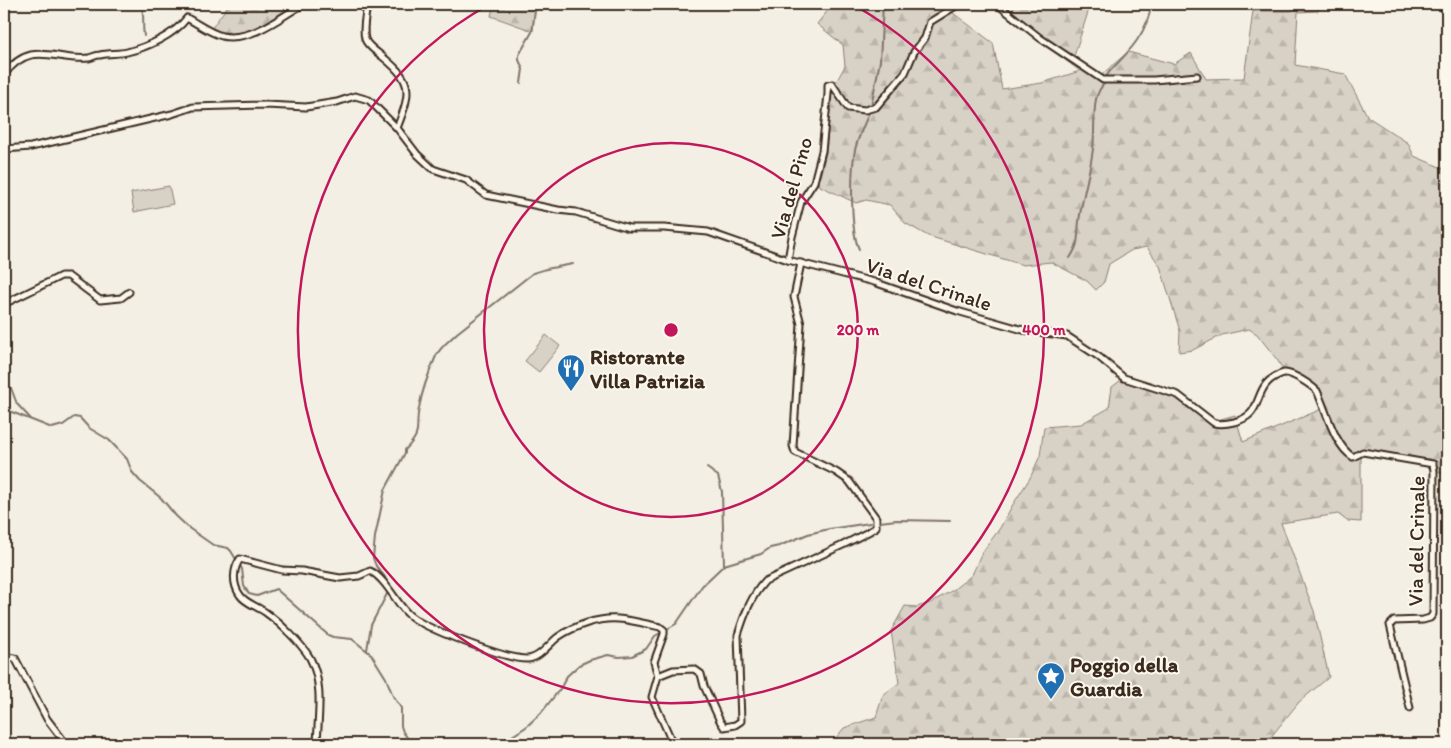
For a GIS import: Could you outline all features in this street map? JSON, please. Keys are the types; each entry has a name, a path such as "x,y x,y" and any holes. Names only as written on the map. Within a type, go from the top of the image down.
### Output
{"street":[{"path":"4,76 13,64 23,58 34,55 49,53 77,58 90,58 101,54 127,52 160,40 177,29 187,18 220,36 233,37 251,33 303,4"},
{"path":"367,4 365,41 406,79 406,100 397,128"},
{"name":"Via del Pino","path":"788,260 801,202 814,182 822,152 828,85 832,84 848,108 865,110 876,107 905,73 914,52 926,38 930,22 959,4"},
{"path":"997,4 1040,38 1102,80 1154,80 1197,76"},
{"name":"Via del Crinale","path":"4,149 31,147 172,114 193,107 266,105 306,107 337,102 355,96 369,100 397,128 417,154 433,169 466,180 486,195 576,212 628,228 664,228 708,232 788,260 874,282 957,311 1023,330 1067,336 1124,378 1178,395 1214,423 1221,424 1244,419 1252,412 1267,383 1282,373 1289,373 1311,384 1317,391 1340,444 1346,453 1353,457 1363,452 1433,464 1433,614 1430,618 1423,620 1394,620 1390,625 1410,708"},
{"path":"658,676 673,670 694,669 701,674 704,686 724,727 735,725 741,721 738,635 756,591 765,581 870,532 876,527 876,518 849,481 836,472 795,452 793,446 802,324 794,297 801,263"},
{"path":"4,304 61,276 68,276 100,300 121,298 129,292"},
{"path":"317,744 320,691 310,658 301,645 279,624 239,594 234,574 240,558 282,570 302,571 340,578 359,576 370,571 373,572 412,618 465,642 527,659 538,655 557,638 583,624 619,619 660,627 664,630 664,634 654,662 658,676 652,697 673,744"},
{"path":"4,657 15,658 47,719 66,744"}],"green space":[{"path":"229,4 312,4 259,35 224,41 209,32"},
{"path":"494,4 535,4 533,31 491,16"},
{"path":"833,4 941,4 993,43 1002,89 1042,83 1080,71 1007,17 1017,4 1085,4 1090,6 1074,56 1100,76 1128,52 1174,64 1191,53 1206,79 1244,78 1253,11 1291,11 1297,4 1321,4 1318,11 1298,12 1295,65 1345,74 1368,117 1408,143 1414,156 1447,170 1447,475 1439,472 1439,462 1369,450 1361,458 1361,522 1347,521 1338,514 1281,523 1314,611 1329,677 1299,702 1270,738 1278,744 831,744 844,728 876,717 883,695 899,683 891,631 905,606 917,607 930,603 953,590 972,575 981,554 1000,528 1030,478 1040,456 1044,427 1081,424 1109,408 1112,387 1128,375 1181,393 1214,421 1235,415 1243,442 1322,409 1311,386 1286,375 1278,361 1257,334 1249,329 1222,335 1193,350 1179,352 1180,331 1160,266 1147,247 1132,250 1109,264 1104,282 1096,290 1087,281 1051,262 1023,265 928,236 905,223 890,205 866,200 856,203 818,185 826,153 831,91 845,66 843,45 817,24"},
{"path":"169,186 173,204 134,212 131,193"},
{"path":"546,335 560,346 539,372 525,361"}],"waterway":[{"path":"141,4 144,36"},
{"path":"521,83 523,69 519,55 532,32 536,4"},
{"path":"871,106 880,61 883,4"},
{"path":"1070,258 1077,244 1080,212 1092,158 1097,96 1106,82 1106,77 1110,71 1131,49 1142,32 1151,4"},
{"path":"859,249 854,229 852,201 853,172 856,145 870,110"},
{"path":"389,587 373,558 375,537 385,490 405,450 416,434 422,395 428,375 438,353 457,333 533,273 573,264"},
{"path":"4,358 4,367"},
{"path":"4,371 5,383 11,388 17,404 30,418"},
{"path":"4,409 52,428 63,425 74,417 80,418 89,428 109,440 127,459 132,472 140,481 161,498 190,529 213,545 228,548 231,551 242,569 244,586 249,594 257,596 276,589 328,635 352,639 371,654 401,708 401,726 412,744"},
{"path":"707,468 718,476 722,492 724,565"},
{"path":"880,522 896,520 950,521"},
{"path":"500,744 526,727 541,713 560,689 567,676 579,665 608,655 619,657 632,656 646,649 655,636 676,624 702,586 724,565 761,554 770,548 808,534 870,523"},
{"path":"367,650 371,625 388,592"}],"place":[{"name":"Ristorante Villa Patrizia","path":"571,392"},
{"name":"Poggio della Guardia","path":"1051,700"}]}
